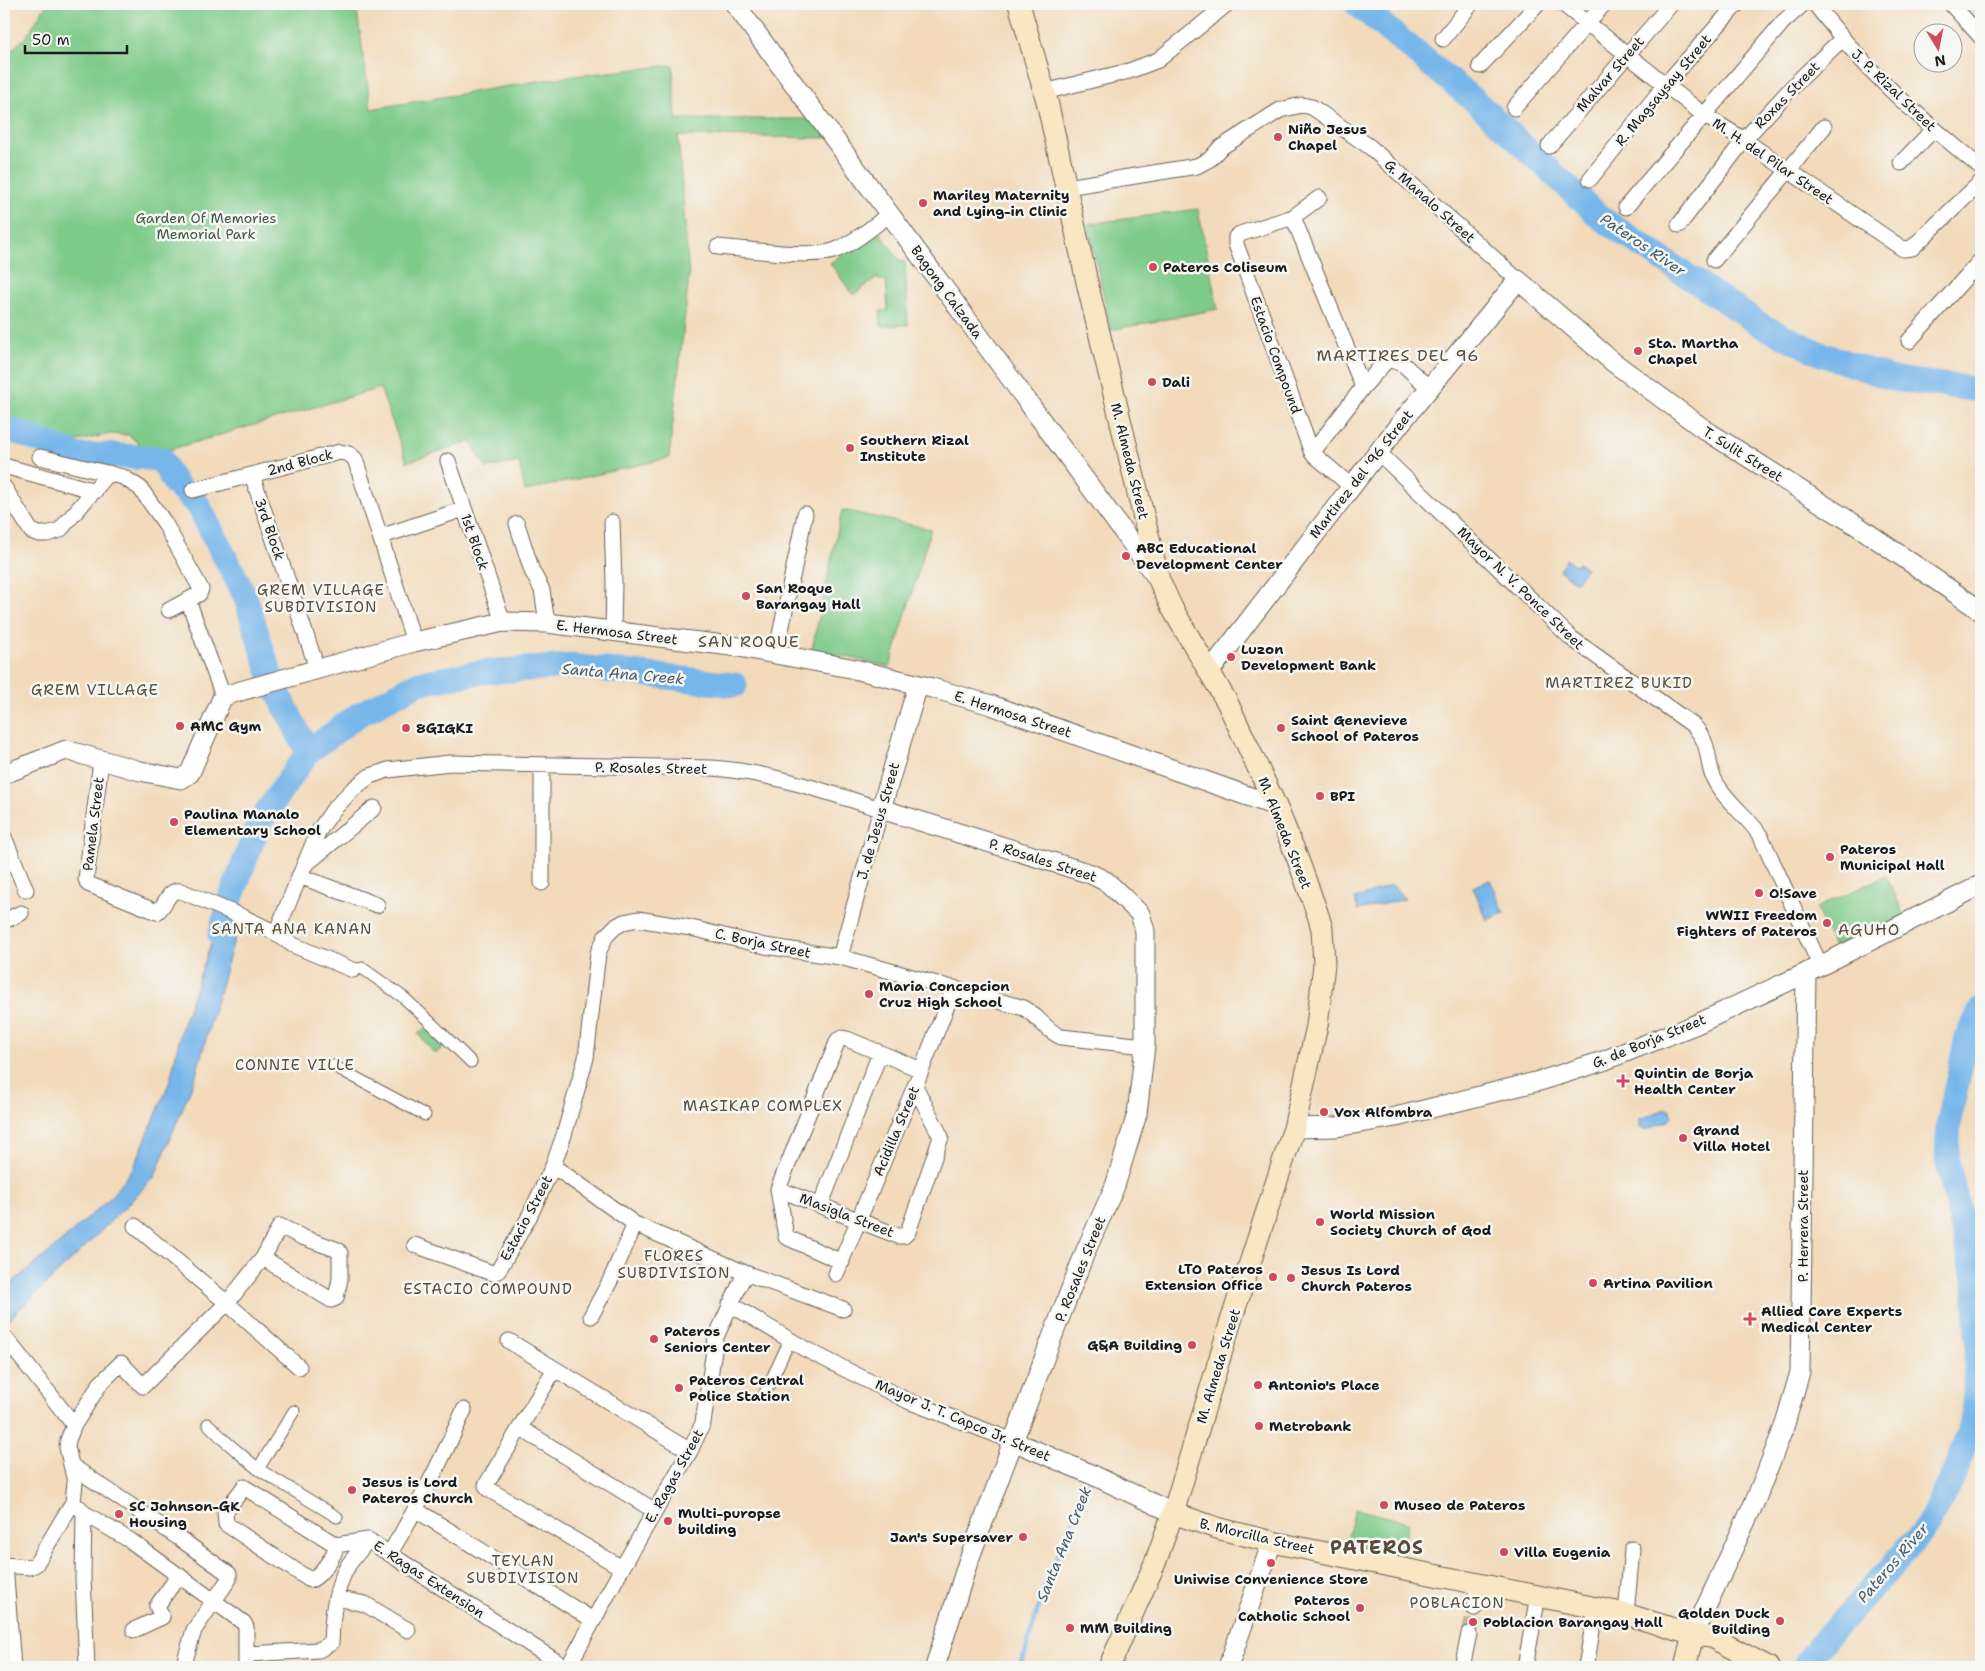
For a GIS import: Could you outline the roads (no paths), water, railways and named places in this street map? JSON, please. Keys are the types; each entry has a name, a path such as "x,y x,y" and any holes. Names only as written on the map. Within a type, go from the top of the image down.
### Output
{"main road":[{"name":"M. Almeda Street","path":"1019,4 1044,92 1089,291 1160,580 1172,608 1210,670 1241,729 1276,806 1318,915 1322,929 1324,964 1317,1026 1294,1128 1230,1324 1173,1513 1155,1563 1108,1667"},
{"name":"B. Morcilla Street","path":"1173,1513 1217,1528 1272,1542 1626,1614 1694,1635 1711,1638 1768,1667"},
{"name":"B. Morcilla Street","path":"1694,1635 1707,1646 1748,1667"},
{"name":"P. Herrera Street","path":"1685,1667 1694,1635"}],"street":[{"name":"Bagong Calzada","path":"735,4 995,359 1160,580"},
{"path":"1044,92 1129,71 1158,60 1227,4"},
{"path":"1443,39 1471,4"},
{"path":"1480,66 1538,4"},
{"name":"M. H. del Pilar Street","path":"1563,4 1704,115 1744,140 1903,249 1912,248 1981,182"},
{"path":"1514,108 1604,4"},
{"name":"Malvar Street","path":"1549,146 1671,4"},
{"name":"R. Magsaysay Street","path":"1590,179 1664,85 1737,4"},
{"path":"1626,207 1783,22 1803,4"},
{"name":"J. P. Rizal Street","path":"1815,4 1842,39 1884,84 1981,168"},
{"path":"1950,4 1981,37"},
{"name":"Roxas Street","path":"1679,225 1744,140 1796,83 1842,39"},
{"name":"G. Manalo Street","path":"1067,187 1197,166 1210,159 1220,148 1280,110 1302,105 1312,107 1370,147 1518,280"},
{"path":"1714,260 1824,127"},
{"path":"1900,163 1934,129"},
{"name":"Estacio Compound","path":"1319,198 1293,217 1240,234 1236,238 1236,244 1312,453 1352,487"},
{"path":"718,247 828,253 851,242 890,214"},
{"path":"1293,217 1363,387"},
{"path":"1909,341 1981,260"},
{"name":"Martirez del '96 Street","path":"1210,670 1378,452 1518,280"},
{"name":"T. Sulit Street","path":"1518,280 1613,362 1705,430 1859,527 1981,611"},
{"path":"1312,453 1363,387 1387,360 1390,359 1404,365 1429,388"},
{"name":"2nd Block","path":"193,490 340,452 349,454 355,459 414,642"},
{"name":"Mayor N. V. Ponce Street","path":"1378,452 1571,638 1588,652 1661,701 1694,726 1702,735 1707,743 1715,782 1761,837 1813,969"},
{"path":"40,458 123,476 140,488 164,522 201,589 199,594 169,610"},
{"name":"1st Block","path":"448,461 503,622"},
{"path":"4,466 95,491"},
{"path":"4,487 31,531 39,534 53,533 60,530 109,473"},
{"name":"3rd Block","path":"252,475 317,668"},
{"path":"380,537 464,509"},
{"path":"776,654 805,514"},
{"path":"612,522 613,632"},
{"path":"517,524 532,571 542,590 547,624"},
{"path":"4,774 66,750 100,761 170,777 181,778 190,773 223,696 188,600"},
{"name":"E. Hermosa Street","path":"223,696 414,642 503,622 547,624 739,647 850,668 992,705 1276,806"},
{"name":"J. de Jesus Street","path":"840,958 881,809 918,685"},
{"name":"Pamela Street","path":"100,761 87,882 157,912 171,893 177,890 243,917 276,933 293,945 353,970"},
{"name":"P. Rosales Street","path":"276,933 318,832 333,810 354,789 370,776 388,770 450,763 743,770 807,786 1092,874 1107,882 1140,914 1146,931 1147,941 1145,1046 1137,1114 1115,1186 1082,1260 967,1565 935,1667"},
{"path":"542,765 542,884"},
{"path":"374,808 301,872 377,905"},
{"path":"5,842 26,890"},
{"name":"G. de Borja Street","path":"1294,1128 1336,1127 1396,1117 1543,1080 1603,1061 1697,1024 1813,969 1981,885"},
{"path":"4,921 21,913"},
{"name":"C. Borja Street","path":"553,1166 564,1136 586,1058 598,953 606,936 615,927 624,922 638,919 691,928 766,946 840,958 954,988 1024,1008 1034,1013 1052,1033 1061,1037 1145,1046"},
{"path":"353,970 362,968 403,997 471,1062"},
{"name":"P. Herrera Street","path":"1694,1635 1756,1499 1784,1427 1800,1372 1813,969"},
{"name":"Acidilla Street","path":"778,1189 786,1237 839,1268 954,988"},
{"path":"778,1189 838,1040 842,1038 921,1070"},
{"path":"821,1204 880,1053"},
{"path":"334,1066 424,1115"},
{"name":"Masigla Street","path":"778,1189 821,1204 898,1236 904,1236 908,1232 941,1137 915,1086"},
{"path":"553,1166 635,1224 745,1273 843,1309"},
{"name":"Estacio Street","path":"415,1245 495,1273 528,1219 553,1166"},
{"path":"591,1316 610,1281 635,1224"},
{"path":"135,1226 227,1303 299,1367"},
{"path":"14,1667 4,1565 30,1567 36,1564 73,1502 75,1482 66,1444 74,1425 100,1384 121,1363 143,1386 227,1303 262,1258 280,1226 316,1243 335,1248 340,1253 340,1280 336,1298 331,1300 262,1258"},
{"name":"E. Ragas Street","path":"567,1667 690,1451 703,1423 716,1337 745,1273"},
{"name":"Mayor J. T. Capco Jr. Street","path":"730,1304 805,1349 908,1401 1013,1441 1091,1474 1173,1513"},
{"path":"4,1336 74,1425"},
{"path":"765,1392 790,1340"},
{"path":"509,1341 690,1451"},
{"path":"554,1370 487,1482 488,1489 622,1568"},
{"path":"390,1553 416,1510 443,1458 464,1410"},
{"path":"258,1468 294,1411"},
{"path":"208,1424 258,1468 338,1517"},
{"path":"520,1428 655,1511"},
{"path":"72,1466 227,1572 229,1579 194,1630 183,1667"},
{"path":"336,1545 336,1550 315,1580 310,1580 226,1524 225,1512 244,1487 336,1545 368,1540"},
{"path":"73,1502 84,1513 131,1541 214,1600"},
{"path":"416,1510 593,1620"},
{"path":"84,1513 83,1578 87,1667"},
{"name":"E. Ragas Extension","path":"214,1600 245,1624 246,1660 326,1648 331,1643 332,1614 336,1598 349,1565 368,1540 567,1667"},
{"path":"1228,1667 1272,1542"},
{"path":"1626,1614 1632,1549"},
{"path":"134,1630 162,1617 157,1606 179,1575"},
{"path":"1474,1608 1478,1584"},
{"path":"1525,1667 1538,1596"},
{"path":"336,1598 365,1604 408,1630"},
{"path":"1586,1667 1596,1607"},
{"path":"1462,1667 1468,1634"}],"water":[{"path":"1566,559 1575,565 1579,563 1586,568 1576,582 1559,570"},
{"path":"1490,880 1504,913 1487,920 1473,887"},
{"path":"1392,885 1405,899 1358,910 1355,899"},
{"path":"221,915 239,922 195,1078 154,1178 4,1324 4,1289 45,1256 110,1198 134,1167 170,1081 182,1027"},
{"path":"1665,1109 1671,1110 1672,1116 1669,1120 1646,1130 1640,1128 1640,1119"}],"waterway":[{"name":"Pateros River","path":"1357,4 1476,102 1601,218 1762,326 1821,354 1894,379 1981,390"},
{"path":"4,427 79,456 110,455 161,459 175,484 198,505 245,596 273,683 308,752"},
{"name":"Santa Ana Creek","path":"220,935 232,895 259,823 308,752 358,715 419,683 483,672 572,666 735,685"},
{"name":"Pateros River","path":"1805,1667 1812,1654 1928,1526 1956,1469 1973,1418 1978,1341 1975,1281 1947,1160 1949,1121 1967,1037 1981,1009"},
{"name":"Santa Ana Creek","path":"1021,1667 1045,1585 1091,1479"}],"tunnel":[{"path":"1469,1634 1474,1608"}],"place":[{"name":"Niño Jesus Chapel","path":"1278,137"},
{"name":"Mariley Maternity and Lying-in Clinic","path":"923,203"},
{"name":"Pateros Coliseum","path":"1153,267"},
{"name":"Sta. Martha Chapel","path":"1638,351"},
{"name":"Dali","path":"1152,382"},
{"name":"Southern Rizal Institute","path":"850,448"},
{"name":"ABC Educational Development Center","path":"1126,556"},
{"name":"San Roque Barangay Hall","path":"746,596"},
{"name":"Luzon Development Bank","path":"1231,657"},
{"name":"AMC Gym","path":"180,726"},
{"name":"8GIGKI","path":"406,728"},
{"name":"Saint Genevieve School of Pateros","path":"1281,728"},
{"name":"BPI","path":"1320,796"},
{"name":"Paulina Manalo Elementary School","path":"174,822"},
{"name":"Pateros Municipal Hall","path":"1830,857"},
{"name":"O!Save","path":"1759,893"},
{"name":"WWII Freedom Fighters of Pateros","path":"1827,923"},
{"name":"Maria Concepcion Cruz High School","path":"869,994"},
{"name":"Quintin de Borja Health Center","path":"1623,1081"},
{"name":"Vox Alfombra","path":"1324,1112"},
{"name":"Grand Villa Hotel","path":"1683,1138"},
{"name":"World Mission Society Church of God","path":"1320,1222"},
{"name":"LTO Pateros Extension Office","path":"1273,1277"},
{"name":"Jesus Is Lord Church Pateros","path":"1291,1278"},
{"name":"Artina Pavilion","path":"1593,1283"},
{"name":"Allied Care Experts Medical Center","path":"1750,1319"},
{"name":"Pateros Seniors Center","path":"654,1339"},
{"name":"G&A Building","path":"1192,1345"},
{"name":"Antonio's Place","path":"1258,1385"},
{"name":"Pateros Central Police Station","path":"679,1388"},
{"name":"Metrobank","path":"1259,1426"},
{"name":"Jesus is Lord Pateros Church","path":"352,1490"},
{"name":"Museo de Pateros","path":"1384,1505"},
{"name":"SC Johnson-GK Housing","path":"119,1514"},
{"name":"Multi-puropse building","path":"668,1521"},
{"name":"Jan's Supersaver","path":"1023,1537"},
{"name":"Villa Eugenia","path":"1504,1552"},
{"name":"Uniwise Convenience Store","path":"1271,1563"},
{"name":"Pateros Catholic School","path":"1360,1608"},
{"name":"Golden Duck Building","path":"1780,1621"},
{"name":"Poblacion Barangay Hall","path":"1473,1622"},
{"name":"MM Building","path":"1070,1628"}],"district":[{"name":"MARTIRES DEL 96","path":"1398,355"},
{"name":"GREM VILLAGE SUBDIVISION","path":"321,598"},
{"name":"SAN ROQUE","path":"749,641"},
{"name":"MARTIREZ BUKID","path":"1619,683"},
{"name":"GREM VILLAGE","path":"95,690"},
{"name":"SANTA ANA KANAN","path":"292,929"},
{"name":"AGUHO","path":"1869,929"},
{"name":"CONNIE VILLE","path":"295,1065"},
{"name":"MASIKAP COMPLEX","path":"763,1106"},
{"name":"FLORES SUBDIVISION","path":"674,1264"},
{"name":"ESTACIO COMPOUND","path":"488,1289"},
{"name":"PATEROS","path":"1377,1547"},
{"name":"TEYLAN SUBDIVISION","path":"523,1570"},
{"name":"POBLACION","path":"1457,1603"}],"park label":[{"name":"Garden Of Memories Memorial Park","path":"206,226"}]}
